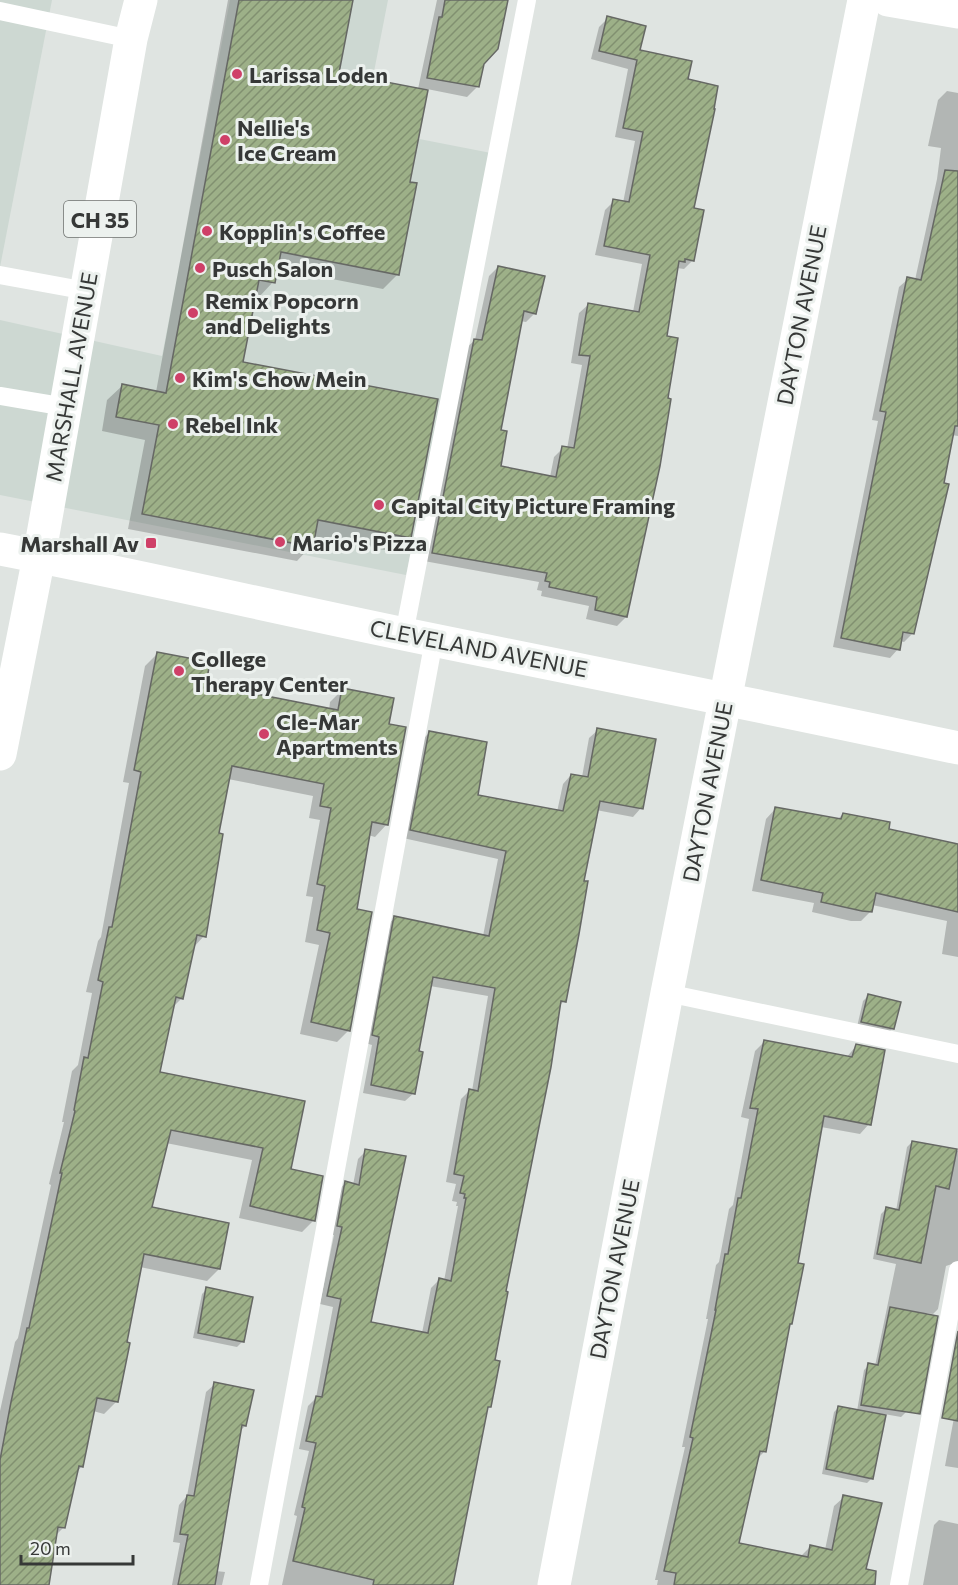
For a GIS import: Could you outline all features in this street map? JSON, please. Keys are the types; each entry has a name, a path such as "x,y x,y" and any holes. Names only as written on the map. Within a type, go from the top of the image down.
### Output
{"street":[{"name":"MARSHALL AVENUE","path":"0,754 39,557 131,39 141,0"},
{"name":"DAYTON AVENUE","path":"554,1585 667,993 864,0"},
{"path":"888,0 958,12"},
{"name":"CLEVELAND AVENUE","path":"0,549 107,569 419,637 725,698 958,748"}],"lane":[{"path":"259,1585 528,0"},
{"path":"0,11 131,39"},
{"path":"0,275 87,291"},
{"path":"0,396 66,407"},
{"path":"667,993 958,1054"},
{"path":"899,1585 958,1270"}],"shaded area":[{"path":"0,0 52,0 0,267"},
{"path":"230,0 388,0 363,128 491,153 406,575 0,495 0,320 162,356"}],"building":[{"path":"239,0 353,0 339,73 428,90 410,182 417,183 399,275 281,252 275,283 259,280 243,362 438,399 411,538 318,520 313,547 142,514 159,425 116,417 122,384 166,393"},
{"path":"445,0 508,0 498,49 484,64 479,87 427,78 439,17 442,17"},
{"path":"607,16 646,26 640,50 692,61 688,79 718,86 694,208 704,210 694,261 685,259 685,262 679,261 667,336 678,338 668,398 671,399 660,466 627,617 595,610 597,597 549,587 550,582 545,581 547,573 432,553 474,339 482,340 498,266 545,276 536,314 524,311 501,430 507,431 501,466 556,477 562,446 574,448 590,356 579,355 588,303 639,312 650,255 604,246 613,199 629,202 643,132 623,128 637,60 599,51"},
{"path":"945,170 958,171 958,426 955,426 944,483 949,484 914,634 903,632 900,650 841,638 886,412 880,411 907,277 921,280"},
{"path":"157,652 210,662 206,684 338,710 342,688 394,698 389,724 406,727 388,825 372,822 357,909 372,912 350,1031 311,1022 330,933 317,930 325,886 317,884 331,808 320,806 324,784 232,766 219,833 223,834 206,937 197,935 183,999 176,997 160,1072 305,1101 291,1169 323,1176 315,1221 250,1206 263,1148 171,1130 152,1207 229,1223 220,1269 144,1254 118,1402 97,1398 83,1467 79,1466 65,1528 58,1527 49,1585 0,1585 0,1460 75,1111 84,1057 88,1058 103,982 98,980 109,927 112,927 141,772 134,770"},
{"path":"597,728 656,739 643,809 600,801 584,881 588,881 566,1002 561,1001 551,1067 506,1291 508,1292 495,1360 500,1361 491,1407 488,1407 453,1585 373,1585 374,1580 293,1561 316,1443 306,1441 316,1396 322,1397 341,1299 327,1296 342,1227 337,1226 345,1181 359,1185 365,1149 406,1156 371,1322 428,1333 439,1278 451,1281 466,1198 464,1198 465,1194 460,1193 464,1176 454,1174 469,1089 478,1091 495,988 433,977 419,1051 423,1052 415,1094 371,1085 379,1037 372,1035 394,916 489,936 506,851 410,830 429,731 487,742 478,795 563,811 571,774 588,777"},
{"path":"775,807 841,819 843,813 890,822 889,829 958,844 958,912 876,893 872,912 862,911 821,902 823,893 761,880"},
{"path":"868,994 901,1002 894,1029 861,1022"},
{"path":"764,1040 852,1057 856,1044 885,1050 871,1125 824,1116 798,1263 804,1264 792,1324 790,1324 766,1452 760,1451 739,1543 808,1557 810,1545 832,1550 843,1495 882,1503 866,1569 876,1571 875,1585 674,1585 676,1573 664,1571 693,1438 690,1437 725,1254 728,1254 738,1198 741,1198 758,1109 750,1108"},
{"path":"912,1141 957,1149 949,1189 936,1186 921,1263 877,1254 886,1207 899,1210"},
{"path":"206,1287 253,1297 244,1342 198,1333"},
{"path":"890,1307 938,1316 920,1414 861,1405 868,1363 878,1365"},
{"path":"958,1331 958,1421 942,1418"},
{"path":"214,1382 254,1390 246,1426 242,1425 215,1585 178,1585 188,1535 180,1534 187,1495 194,1496"},
{"path":"838,1406 886,1415 873,1479 826,1469"}],"place":[{"name":"Larissa Loden","path":"237,74"},
{"name":"Nellie's Ice Cream","path":"225,140"},
{"name":"Kopplin's Coffee","path":"207,231"},
{"name":"Pusch Salon","path":"200,268"},
{"name":"Remix Popcorn and Delights","path":"193,313"},
{"name":"Kim's Chow Mein","path":"180,378"},
{"name":"Rebel Ink","path":"173,424"},
{"name":"Capital City Picture Framing","path":"379,505"},
{"name":"Mario's Pizza","path":"280,542"},
{"name":"Marshall Av","path":"151,543"},
{"name":"College Therapy Center","path":"179,671"},
{"name":"Cle-Mar Apartments","path":"264,734"}]}
